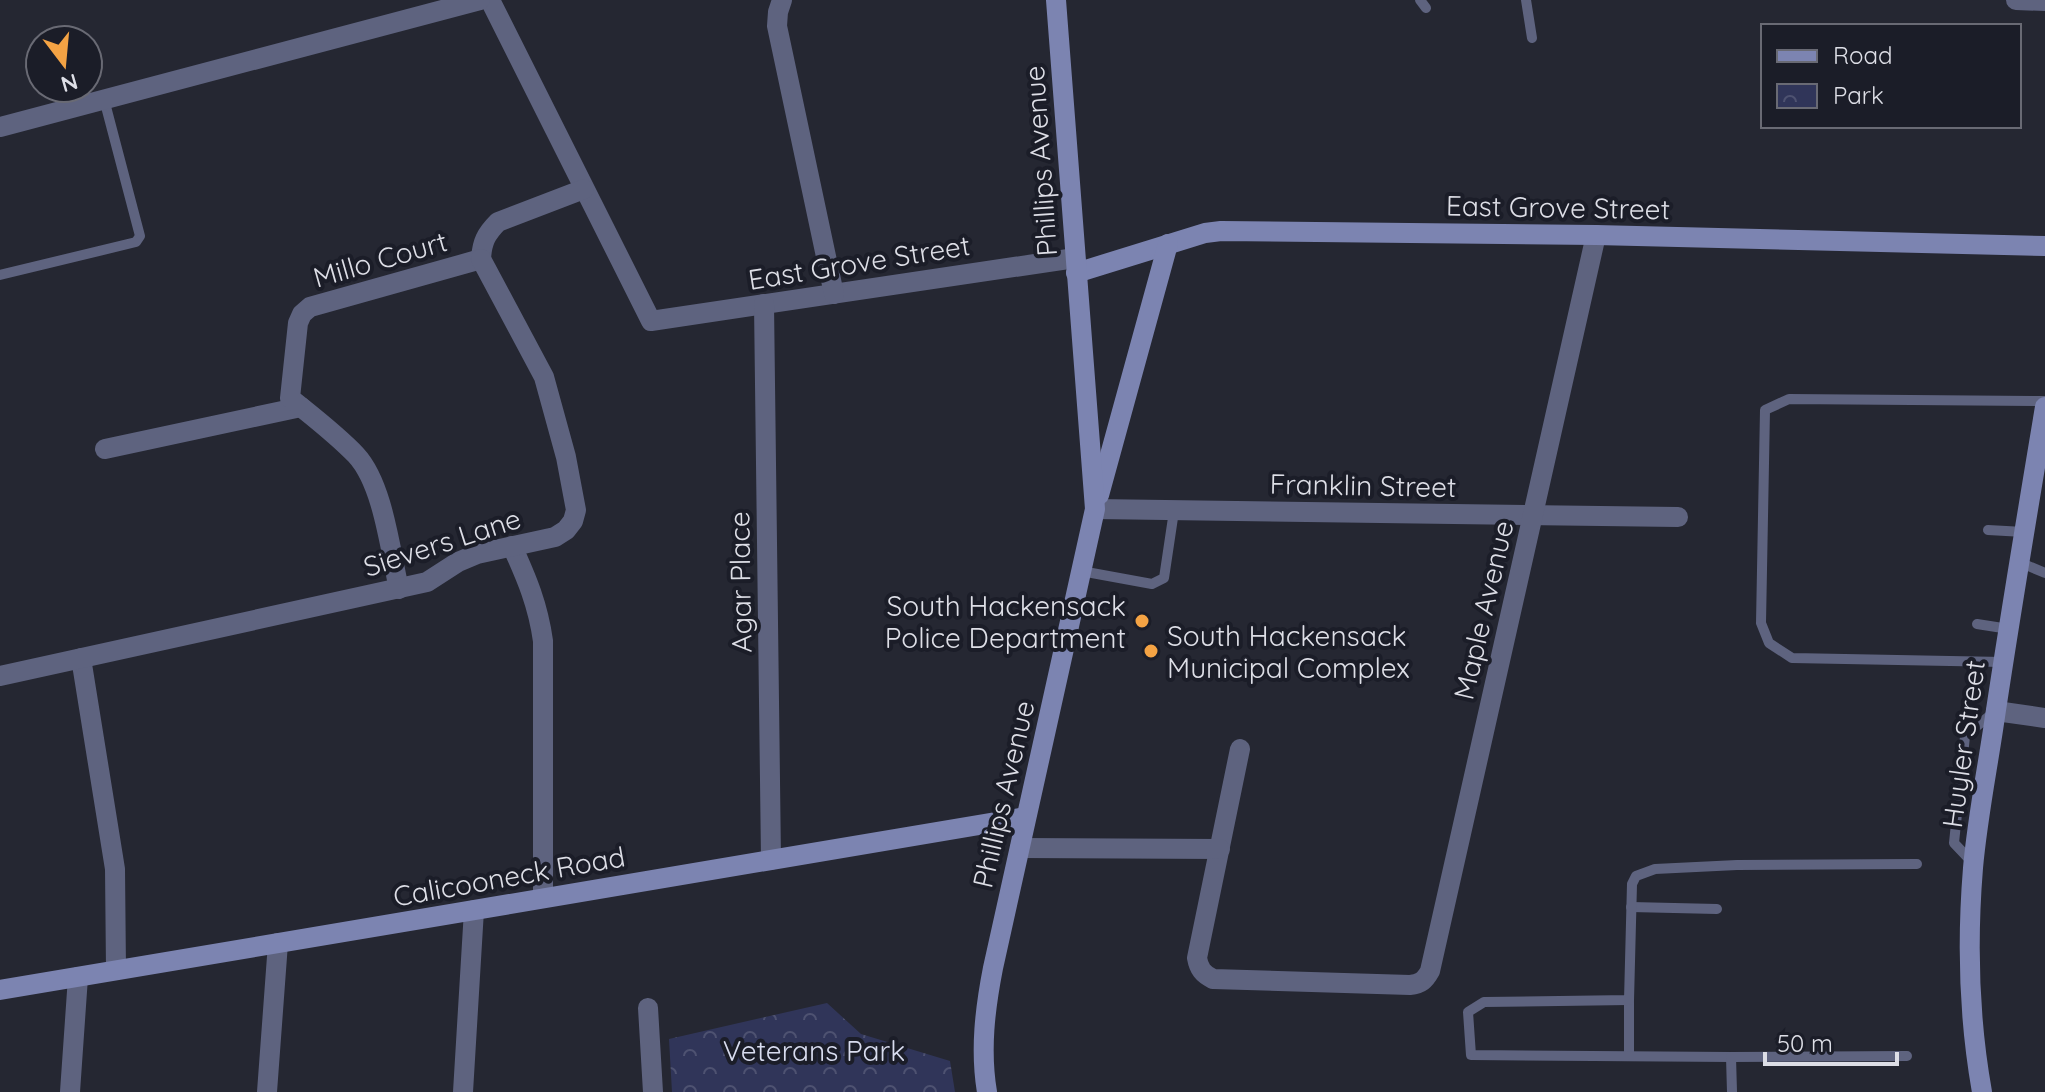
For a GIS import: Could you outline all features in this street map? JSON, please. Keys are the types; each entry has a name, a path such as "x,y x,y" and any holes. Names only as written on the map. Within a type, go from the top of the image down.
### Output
{"street":[{"path":"104,99 480,0"},
{"path":"490,0 584,189"},
{"path":"782,0 777,26 834,294"},
{"name":"Phillips Avenue","path":"1056,0 1095,509"},
{"path":"2016,0 2045,1"},
{"path":"0,127 85,104"},
{"name":"Millo Court","path":"301,407 290,398 298,323 310,307 481,259 482,244 498,222 584,189"},
{"name":"East Grove Street","path":"584,189 651,321 834,294 1076,266 1221,231 1596,235 2045,246"},
{"name":"Maple Avenue","path":"1220,849 1198,956 1204,975 1213,979 1410,985 1425,980 1430,971 1596,235"},
{"name":"Phillips Avenue","path":"987,1092 983,1044 986,1003 1095,509 1168,244"},
{"name":"Sievers Lane","path":"0,676 427,582 477,554 555,537 566,530 573,521 576,501 544,377 481,259"},
{"name":"Agar Place","path":"764,304 771,860"},
{"name":"Huyler Street","path":"1982,1092 1971,977 1970,922 1974,863 2045,404"},
{"path":"105,449 301,407 356,455 369,473 379,497 399,589"},
{"name":"Franklin Street","path":"1095,509 1678,517"},
{"path":"512,546 532,590 543,641 543,898"},
{"path":"81,658 115,869 116,970"},
{"path":"1996,711 2045,718"},
{"path":"1020,848 1220,849 1240,749"},
{"name":"Calicooneck Road","path":"0,990 1026,817"},
{"path":"463,1092 474,910"},
{"path":"267,1092 278,943"},
{"path":"70,1092 78,977"},
{"path":"648,1008 653,1092"}],"lane":[{"path":"1526,0 1532,38"},
{"path":"0,275 136,242 140,236 104,99"},
{"path":"2003,662 1792,658 1769,643 1761,623 1765,410 1789,399 2045,404"},
{"path":"1081,571 1152,584 1164,578 1174,511"},
{"path":"1988,530 2024,532"},
{"path":"2019,562 2045,573"},
{"path":"1977,624 2009,629"},
{"path":"1629,1056 1631,907 1632,884 1636,876 1655,869 1737,865 1917,864"},
{"path":"1631,907 1717,909"},
{"path":"1629,1000 1484,1002 1468,1012 1471,1055 1907,1056"},
{"path":"1731,1057 1732,1092"}],"green space":[{"name":"Veterans Park","path":"827,1003 861,1034 950,1061 955,1092 672,1092 669,1039"}],"place":[{"name":"South Hackensack Police Department","path":"1142,621"},
{"name":"South Hackensack Municipal Complex","path":"1151,651"}]}
